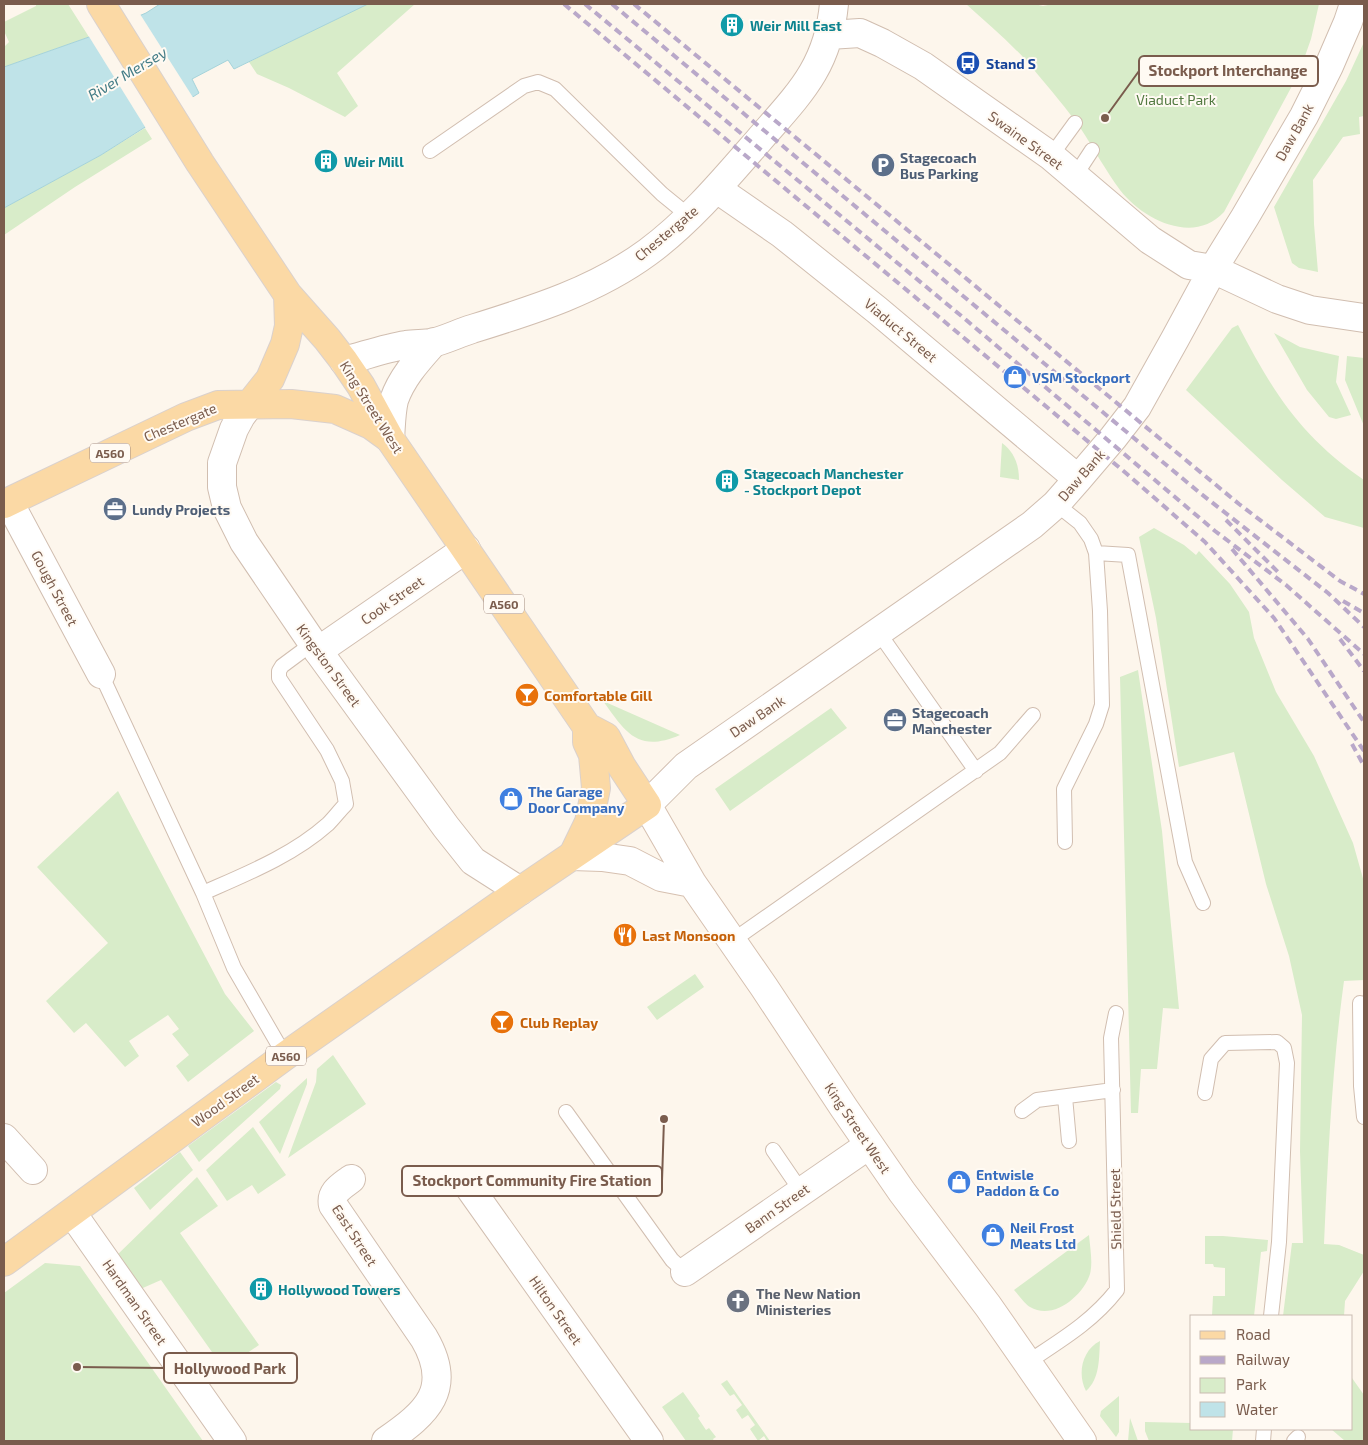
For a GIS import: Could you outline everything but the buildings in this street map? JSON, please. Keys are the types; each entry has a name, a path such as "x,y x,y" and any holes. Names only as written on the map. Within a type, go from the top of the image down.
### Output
{"main road":[{"name":"King Street West","path":"104,9 169,114 288,295 344,361 361,386 390,439 588,727 606,737 622,767 647,805"},
{"path":"250,404 270,379 285,344 289,326 288,295"},
{"name":"Chestergate","path":"7,503 186,417 218,404 291,404 335,409 371,425 390,439"},
{"name":"A560","path":"572,856 589,822 596,788 593,755 587,742 588,727"},
{"name":"A560","path":"572,856 647,805"},
{"name":"Wood Street","path":"4,1262 285,1056 572,856"}],"street":[{"name":"Chestergate","path":"344,361 405,345 434,342 526,313 595,284 647,253 717,189 811,78 822,57 829,35 834,4"},
{"name":"Daw Bank","path":"647,805 686,766 1032,525 1056,504 1137,407 1213,269 1304,116 1329,66 1354,4"},
{"name":"Swaine Street","path":"829,35 860,33 882,42 923,66 1063,166 1150,240 1189,265 1213,269 1277,299 1310,310 1364,318"},
{"name":"Viaduct Street","path":"717,189 782,234 1078,479"},
{"name":"Chestergate","path":"390,439 394,401 401,384 434,342"},
{"name":"Kingston Street","path":"250,404 237,422 224,453 222,480 227,508 248,548 316,647 446,827 473,861 520,892"},
{"name":"Gough Street","path":"7,503 101,674"},
{"name":"Cook Street","path":"316,647 466,549"},
{"name":"King Street West","path":"647,805 692,883 869,1145 988,1306 1082,1441"},
{"path":"572,856 602,857 630,861 661,877 692,883"},
{"path":"4,1138 33,1170"},
{"name":"Bann Street","path":"685,1272 869,1145"},
{"name":"East Street","path":"351,1179 333,1195 333,1205 424,1338 436,1361 435,1390 428,1406 419,1417 386,1441"},
{"name":"Hilton Street","path":"464,1180 648,1441"},
{"name":"Hardman Street","path":"72,1213 232,1441"}],"lane":[{"path":"430,152 524,86 538,82 555,89 662,194 689,216"},
{"path":"1063,166 1075,124"},
{"path":"1063,166 1092,150"},
{"path":"1056,504 1080,523 1091,539 1096,553 1100,611 1102,705 1096,724 1064,789 1065,842"},
{"path":"1096,553 1128,555 1185,862 1203,903"},
{"path":"879,632 976,771"},
{"path":"203,893 253,871 298,846 328,824 346,804 342,781 327,750 279,678 279,671 282,666 316,647"},
{"path":"101,674 203,893 234,968 285,1056"},
{"path":"732,940 976,771 1000,753 1033,715"},
{"path":"1360,1003 1361,1086 1364,1117"},
{"name":"Shield Street","path":"1028,1362 1081,1327 1104,1307 1117,1290 1114,1230 1111,1038 1116,1013"},
{"path":"1205,1093 1211,1059 1224,1043 1277,1042 1284,1048 1287,1063 1280,1222 1271,1315"},
{"path":"1022,1111 1037,1100 1113,1090"},
{"path":"1065,1097 1069,1141"},
{"path":"566,1112 667,1253 685,1272"},
{"path":"773,1150 801,1191"}],"green space":[{"path":"36,4 68,4 89,37 4,67 4,47 9,42 4,31 4,22 36,6"},
{"path":"367,4 415,4 337,73 358,106 345,117 257,74 249,62"},
{"name":"Viaduct Park","path":"966,4 1034,4 1043,6 1053,4 1319,4 1311,39 1299,73 1224,212 1212,222 1198,227 1184,227 1169,225 1155,219 1130,201 1115,183 1076,122 1046,84 1018,52"},
{"path":"1364,42 1364,116 1359,117 1360,134 1343,137 1313,180 1318,272 1299,268 1292,263 1274,207 1346,81"},
{"path":"145,128 152,139 75,187 4,235 4,208 101,155"},
{"path":"1238,325 1263,371 1290,411 1322,447 1364,480 1364,528 1325,517 1282,480 1186,390 1232,328"},
{"path":"1274,333 1300,347 1339,356 1336,382 1351,415 1336,419 1329,417 1307,390"},
{"path":"1347,356 1364,358 1364,426 1345,380"},
{"path":"1002,443 1010,450 1015,459 1019,480 1000,477"},
{"path":"1154,528 1184,545 1196,555 1199,551 1230,584 1249,612 1254,638 1276,692 1314,756 1353,843 1364,882 1364,980 1344,981 1333,1079 1324,1244 1339,1245 1364,1255 1364,1271 1345,1301 1344,1315 1283,1315 1292,1243 1303,1243 1300,1151 1302,1015 1289,956 1266,884 1234,752 1179,767 1156,618 1139,537"},
{"path":"1138,670 1162,831 1179,1009 1163,1008 1157,1069 1141,1069 1138,1113 1131,1113 1120,677"},
{"path":"603,701 680,735 666,740 643,741 626,731"},
{"path":"831,708 847,728 730,811 715,789"},
{"path":"118,791 225,994 254,1031 188,1082 176,1066 189,1055 172,1034 179,1029 168,1015 129,1041 139,1056 125,1067 86,1023 74,1033 46,1001 108,943 37,867"},
{"path":"695,974 704,987 657,1020 647,1007"},
{"path":"333,1055 366,1104 288,1158 316,1082 317,1069"},
{"path":"307,1078 307,1084 280,1154 259,1122"},
{"path":"276,1082 281,1085 280,1089 199,1162 188,1146"},
{"path":"253,1127 286,1175 258,1194 252,1185 227,1201 206,1170"},
{"path":"180,1152 193,1170 150,1210 134,1188"},
{"path":"197,1177 218,1206 180,1233 259,1345 224,1369 161,1280 136,1291 113,1259"},
{"path":"1089,1235 1091,1270 1081,1290 1074,1298 1057,1309 1039,1311 1030,1307 1014,1290"},
{"path":"1205,1236 1268,1240 1267,1251 1261,1252 1254,1315 1212,1315 1213,1296 1225,1296 1225,1268 1214,1267 1213,1264 1205,1264"},
{"path":"45,1263 80,1266 203,1441 4,1441 4,1293"},
{"path":"1100,1341 1096,1374 1094,1381 1086,1391 1082,1377 1083,1363 1089,1350"},
{"path":"1353,1379 1364,1395 1364,1441 1345,1441 1332,1430 1353,1430"},
{"path":"727,1380 770,1441 767,1441 764,1436 758,1441 750,1429 755,1425 748,1415 742,1419 736,1410 742,1405 734,1394 730,1396 721,1384"},
{"path":"683,1392 700,1416 698,1418 706,1430 709,1428 716,1437 713,1439 714,1441 686,1441 662,1407"},
{"path":"1119,1396 1119,1432 1116,1437 1100,1416 1101,1411"},
{"path":"1130,1418 1138,1441 1128,1441"},
{"path":"1145,1422 1190,1423 1190,1430 1233,1430 1232,1441 1149,1441 1145,1431"}],"water":[{"name":"River Mersey","path":"160,4 368,4 234,69 228,60 192,79 199,93 101,155 4,208 4,67 89,37 146,13"}],"pier":[{"path":"140,14 194,99 147,130 88,35"}],"railway":[{"path":"564,4 1127,474 1205,542 1274,618 1364,751"},
{"path":"585,4 965,319 1215,531 1286,585 1364,654"},
{"path":"612,4 1200,493 1328,593 1364,627"},
{"path":"634,4 1239,504 1340,581 1364,594"},
{"path":"1226,520 1279,573"},
{"path":"1232,549 1308,639 1364,722"},
{"path":"1343,601 1364,613"},
{"path":"1340,639 1364,671"},
{"path":"1352,744 1364,766"}],"place":[{"name":"Weir Mill East","path":"732,25"},
{"name":"Stand S","path":"968,63"},
{"name":"Stockport Interchange","path":"1105,118"},
{"name":"Weir Mill","path":"326,161"},
{"name":"Stagecoach Bus Parking","path":"883,165"},
{"name":"VSM Stockport","path":"1015,377"},
{"name":"Stagecoach Manchester - Stockport Depot","path":"727,481"},
{"name":"Lundy Projects","path":"115,509"},
{"name":"Comfortable Gill","path":"527,695"},
{"name":"Stagecoach Manchester","path":"895,720"},
{"name":"The Garage Door Company","path":"511,799"},
{"name":"Last Monsoon","path":"625,935"},
{"name":"Club Replay","path":"502,1022"},
{"name":"Stockport Community Fire Station","path":"664,1119"},
{"name":"Entwisle Paddon & Co","path":"959,1182"},
{"name":"Neil Frost Meats Ltd","path":"993,1235"},
{"name":"Hollywood Towers","path":"261,1289"},
{"name":"The New Nation Ministeries","path":"738,1301"},
{"name":"Hollywood Park","path":"77,1367"}]}
